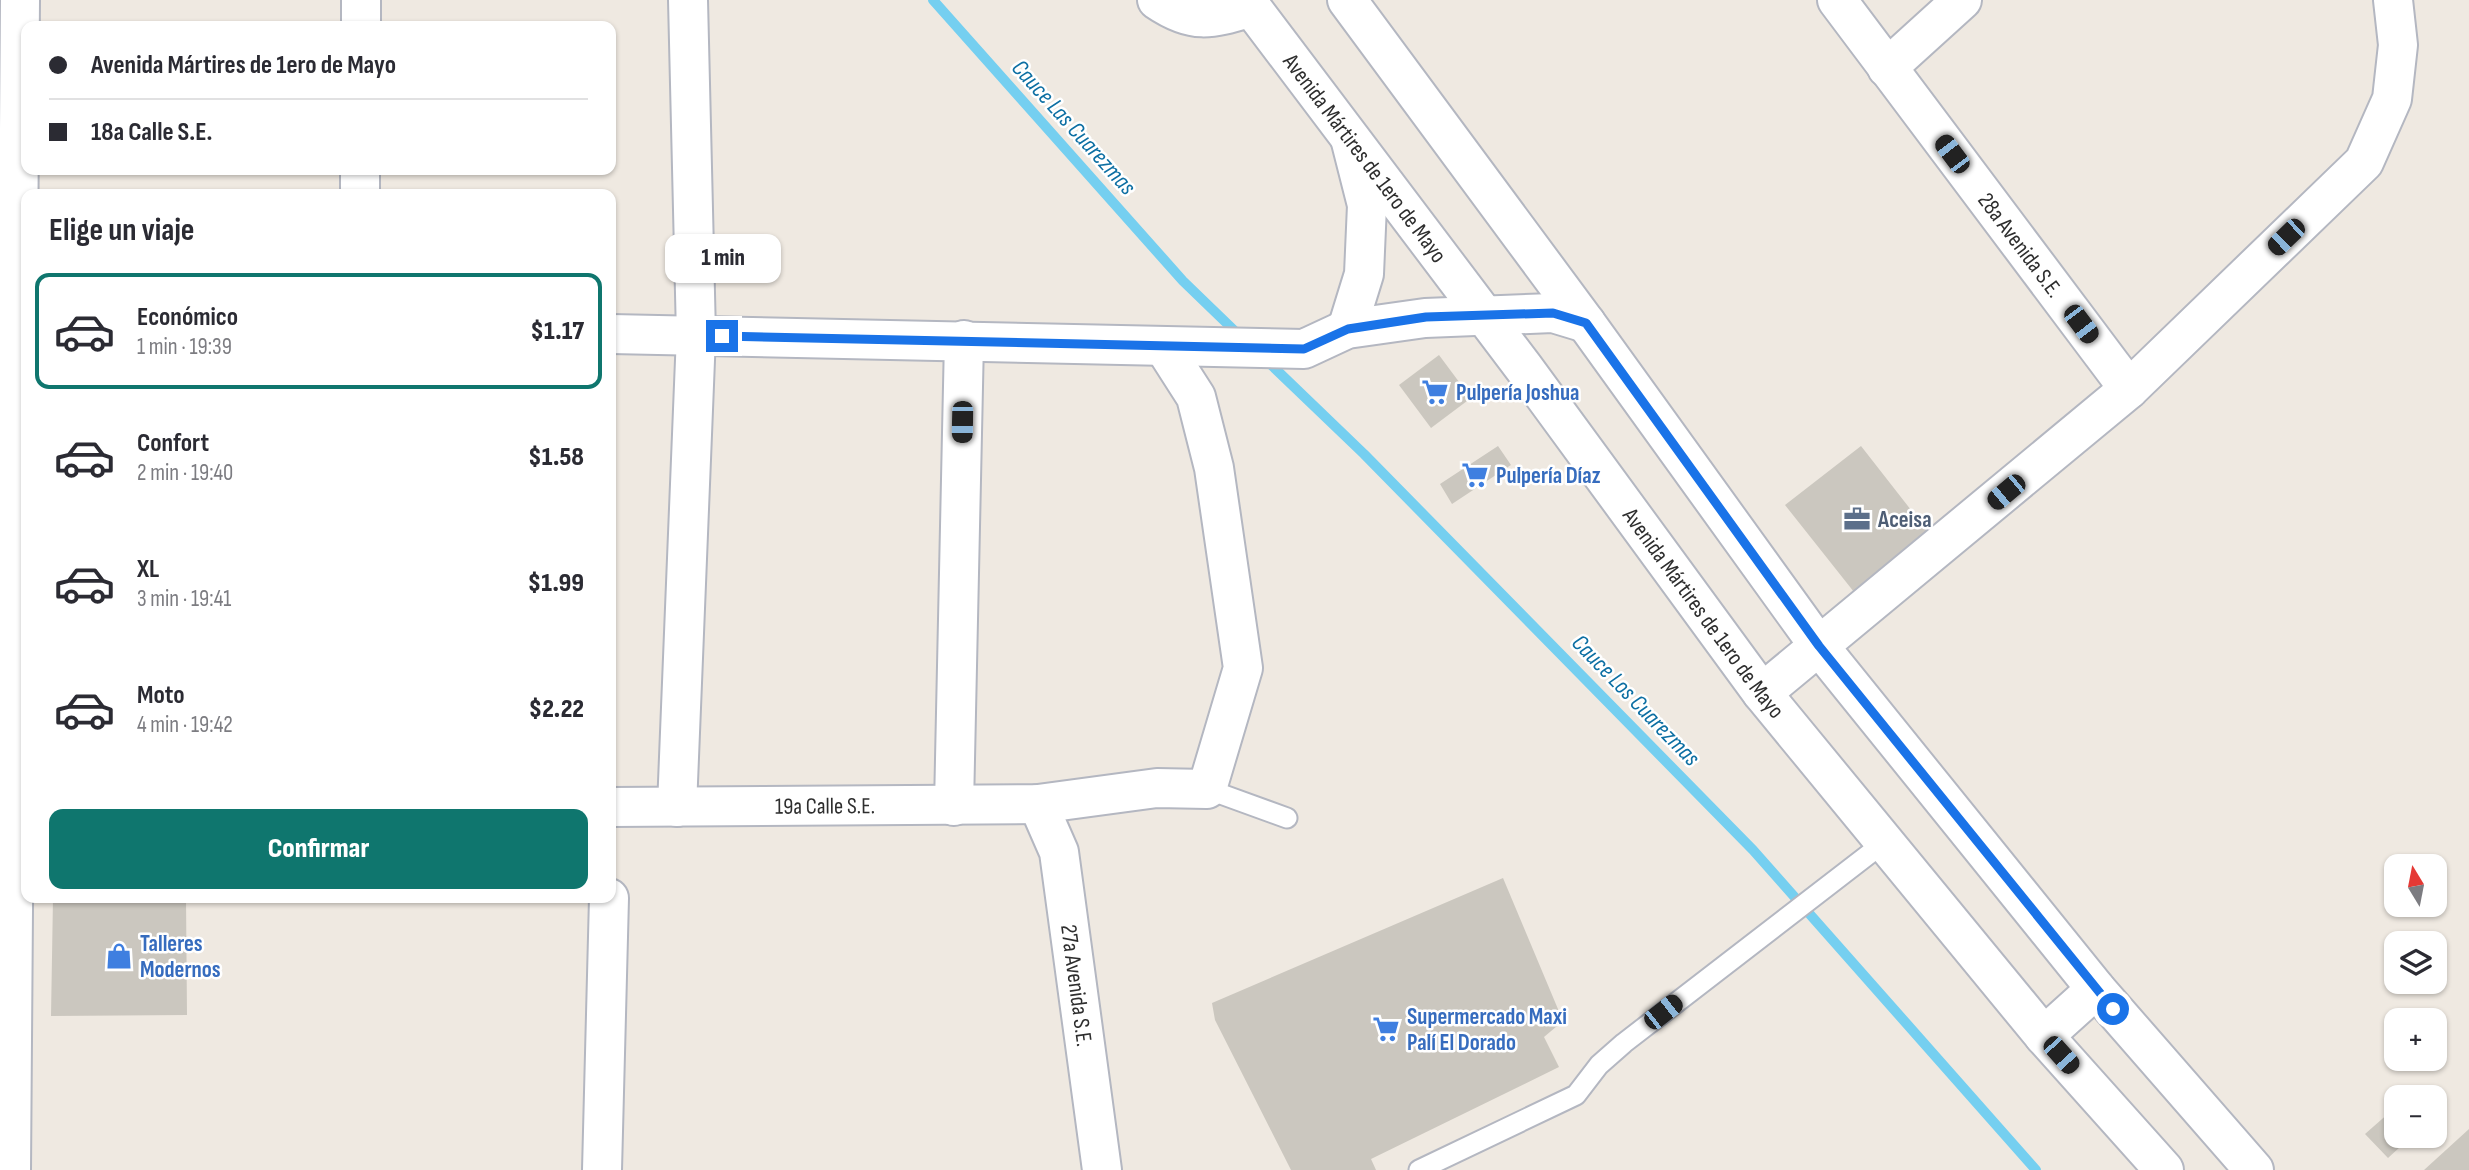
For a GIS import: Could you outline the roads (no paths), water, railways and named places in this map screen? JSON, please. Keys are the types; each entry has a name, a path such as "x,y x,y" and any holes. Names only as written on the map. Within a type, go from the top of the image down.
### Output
{"street":[{"path":"11,1170 6,1014 13,808 7,625 20,0"},
{"path":"361,0 361,21"},
{"path":"677,807 695,335 688,0"},
{"path":"1157,0 1180,15 1214,18 1249,4"},
{"path":"1347,0 1586,323 1819,646 2096,989 2254,1170"},
{"name":"28a Avenida S.E.","path":"1837,0 2129,389"},
{"path":"1887,68 1962,0"},
{"path":"1762,693 2129,389 2364,162 2392,99 2398,45 2393,0"},
{"name":"Avenida Mártires de 1ero de Mayo","path":"1249,4 1762,693 2044,1035 2164,1170"},
{"path":"1348,329 1364,274 1367,205 1351,142"},
{"path":"616,334 1304,349 1348,329 1426,317 1553,313 1586,323"},
{"path":"954,806 964,340"},
{"path":"1178,348 1196,397 1214,468 1242,668 1207,789"},
{"name":"19a Calle S.E.","path":"616,807 1038,804 1157,788 1207,789"},
{"name":"27a Avenida S.E.","path":"1038,804 1059,852 1102,1170"},
{"path":"602,1170 609,903"},
{"path":"2044,1035 2096,989"}],"lane":[{"path":"1207,789 1287,818"},
{"path":"1419,1170 1576,1095 1599,1065 1624,1043 1886,841"}],"waterway":[{"name":"Cauce Las Cuarezmas","path":"933,0 1183,281 1242,338"},
{"name":"Cauce Los Cuarezmas","path":"1264,358 1364,454 1753,850 2036,1170"}],"place":[{"name":"Pulpería Joshua","path":"1435,392"},
{"name":"Pulpería Díaz","path":"1475,475"},
{"name":"Aceisa","path":"1857,519"},
{"name":"Talleres Modernos","path":"119,956"},
{"name":"Supermercado Maxi Palí El Dorado","path":"1386,1029"}]}
